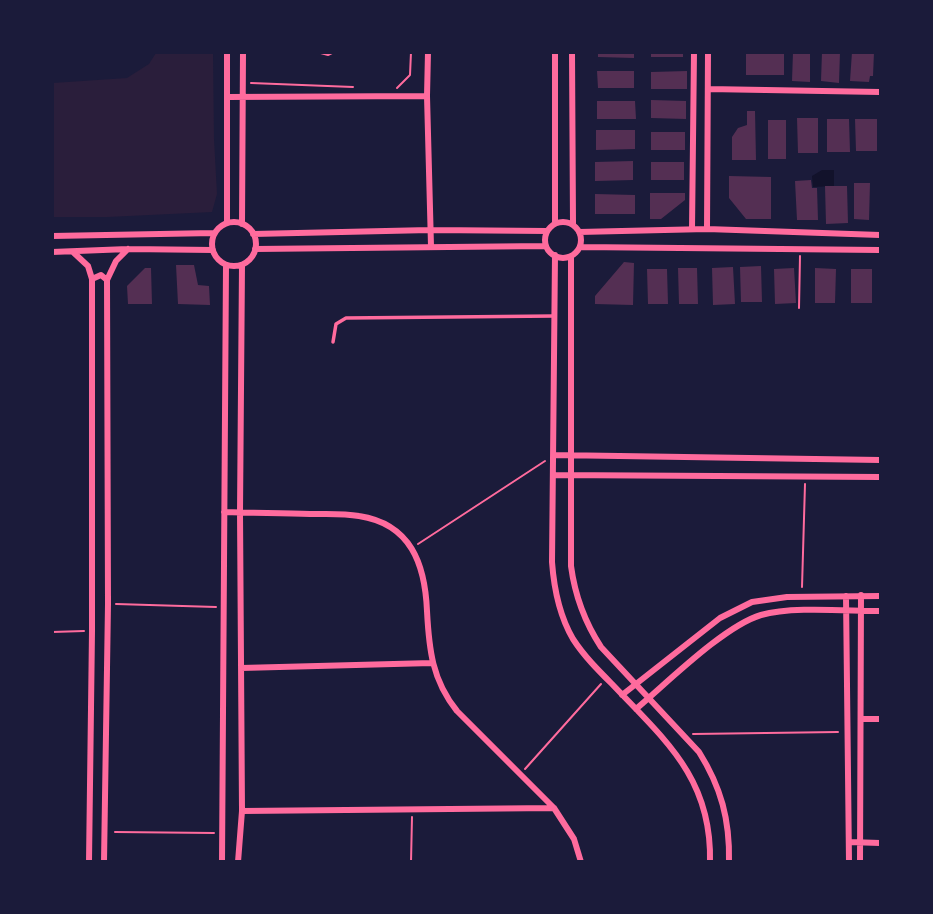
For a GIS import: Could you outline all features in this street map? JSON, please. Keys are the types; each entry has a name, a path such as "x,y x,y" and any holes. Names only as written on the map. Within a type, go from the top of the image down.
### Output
{"street":[{"path":"227,52 227,223"},
{"path":"242,224 243,52"},
{"path":"428,52 431,246"},
{"path":"555,52 555,223"},
{"path":"572,52 573,224 579,232 580,247"},
{"path":"692,229 694,52"},
{"path":"707,229 708,52"},
{"path":"708,89 880,92"},
{"path":"227,97 427,96"},
{"path":"52,236 214,233 227,223 242,224 253,233 547,231"},
{"path":"546,246 547,231 555,223 573,224"},
{"path":"579,232 707,229 880,235"},
{"path":"214,233 213,250 220,261 226,265 242,265 248,261 255,249 253,233"},
{"path":"255,249 546,246 560,257 571,256 580,247 880,250"},
{"path":"104,862 108,604 107,280 116,261 128,249"},
{"path":"52,252 213,250"},
{"path":"73,252 84,260 92,279 89,862"},
{"path":"555,255 552,562 558,602 573,639 585,656 673,749 688,769 706,816 710,862"},
{"path":"571,256 571,566 578,600 587,624 601,647 699,752 720,792 727,814 729,862"},
{"path":"222,862 226,265"},
{"path":"238,862 242,811 242,265"},
{"path":"92,279 98,275 107,280"},
{"path":"554,455 880,460"},
{"path":"773,459 774,475"},
{"path":"554,475 880,477"},
{"path":"224,512 344,515 369,518 393,530 418,559 426,584 432,663 439,684 450,703 554,808 568,828 582,862"},
{"path":"846,596 849,862"},
{"path":"860,862 861,596"},
{"path":"622,695 735,608 769,598 880,596"},
{"path":"636,709 743,622 775,612 880,611"},
{"path":"241,668 432,663"},
{"path":"92,670 107,671"},
{"path":"861,719 880,719"},
{"path":"242,811 554,808"},
{"path":"849,842 880,843"}],"lane":[{"path":"333,342 336,324 346,318 554,316"}],"path":[{"path":"317,52 328,55 334,52"},
{"path":"395,89 410,75 411,52"},
{"path":"243,82 353,87"},
{"path":"799,308 801,248"},
{"path":"411,548 554,455"},
{"path":"802,597 805,476"},
{"path":"108,604 223,607"},
{"path":"52,632 92,631"},
{"path":"520,774 606,678"},
{"path":"683,734 846,732"},
{"path":"411,862 412,809"},
{"path":"105,832 222,833"}],"shaded area":[{"path":"156,53 213,53 217,194 212,212 53,217 53,83 127,78 149,64"},
{"path":"822,170 834,170 834,186 813,187 812,176"}],"building":[{"path":"598,52 634,52 634,58 598,57"},
{"path":"651,52 683,52 683,57 651,57"},
{"path":"746,52 784,52 784,75 746,75"},
{"path":"793,52 810,52 810,82 792,81"},
{"path":"822,52 840,52 839,83 821,81"},
{"path":"852,52 874,52 873,76 870,76 869,82 850,81"},
{"path":"597,71 634,71 634,88 598,88"},
{"path":"687,71 687,89 651,89 651,72"},
{"path":"651,100 686,101 686,119 651,118"},
{"path":"597,101 635,101 636,119 597,119"},
{"path":"747,111 755,111 756,160 732,160 732,137 738,128 747,125"},
{"path":"797,118 818,118 818,153 798,153"},
{"path":"827,119 849,119 850,152 827,152"},
{"path":"855,119 877,119 877,151 856,151"},
{"path":"768,120 786,120 786,159 768,159"},
{"path":"596,130 635,130 635,149 596,150"},
{"path":"651,132 685,132 685,150 651,150"},
{"path":"633,161 633,180 595,181 595,162"},
{"path":"651,162 684,162 684,180 651,180"},
{"path":"729,176 771,177 771,219 746,219 729,198"},
{"path":"811,180 812,188 817,188 818,220 797,220 795,181"},
{"path":"854,183 870,183 869,220 854,219"},
{"path":"825,186 847,186 848,223 826,224"},
{"path":"650,193 685,193 685,200 661,219 650,219"},
{"path":"595,194 635,195 635,214 595,214"},
{"path":"624,262 634,263 633,305 595,304 595,296"},
{"path":"176,265 194,265 198,285 209,286 210,305 178,304"},
{"path":"761,266 762,302 741,302 740,267"},
{"path":"733,267 735,304 713,305 712,268"},
{"path":"145,268 151,268 152,304 128,304 127,286"},
{"path":"678,268 697,268 698,304 679,304"},
{"path":"794,268 796,303 775,304 774,269"},
{"path":"815,268 836,269 835,303 815,303"},
{"path":"647,269 667,269 668,304 648,304"},
{"path":"851,269 872,269 872,303 851,303"}]}
